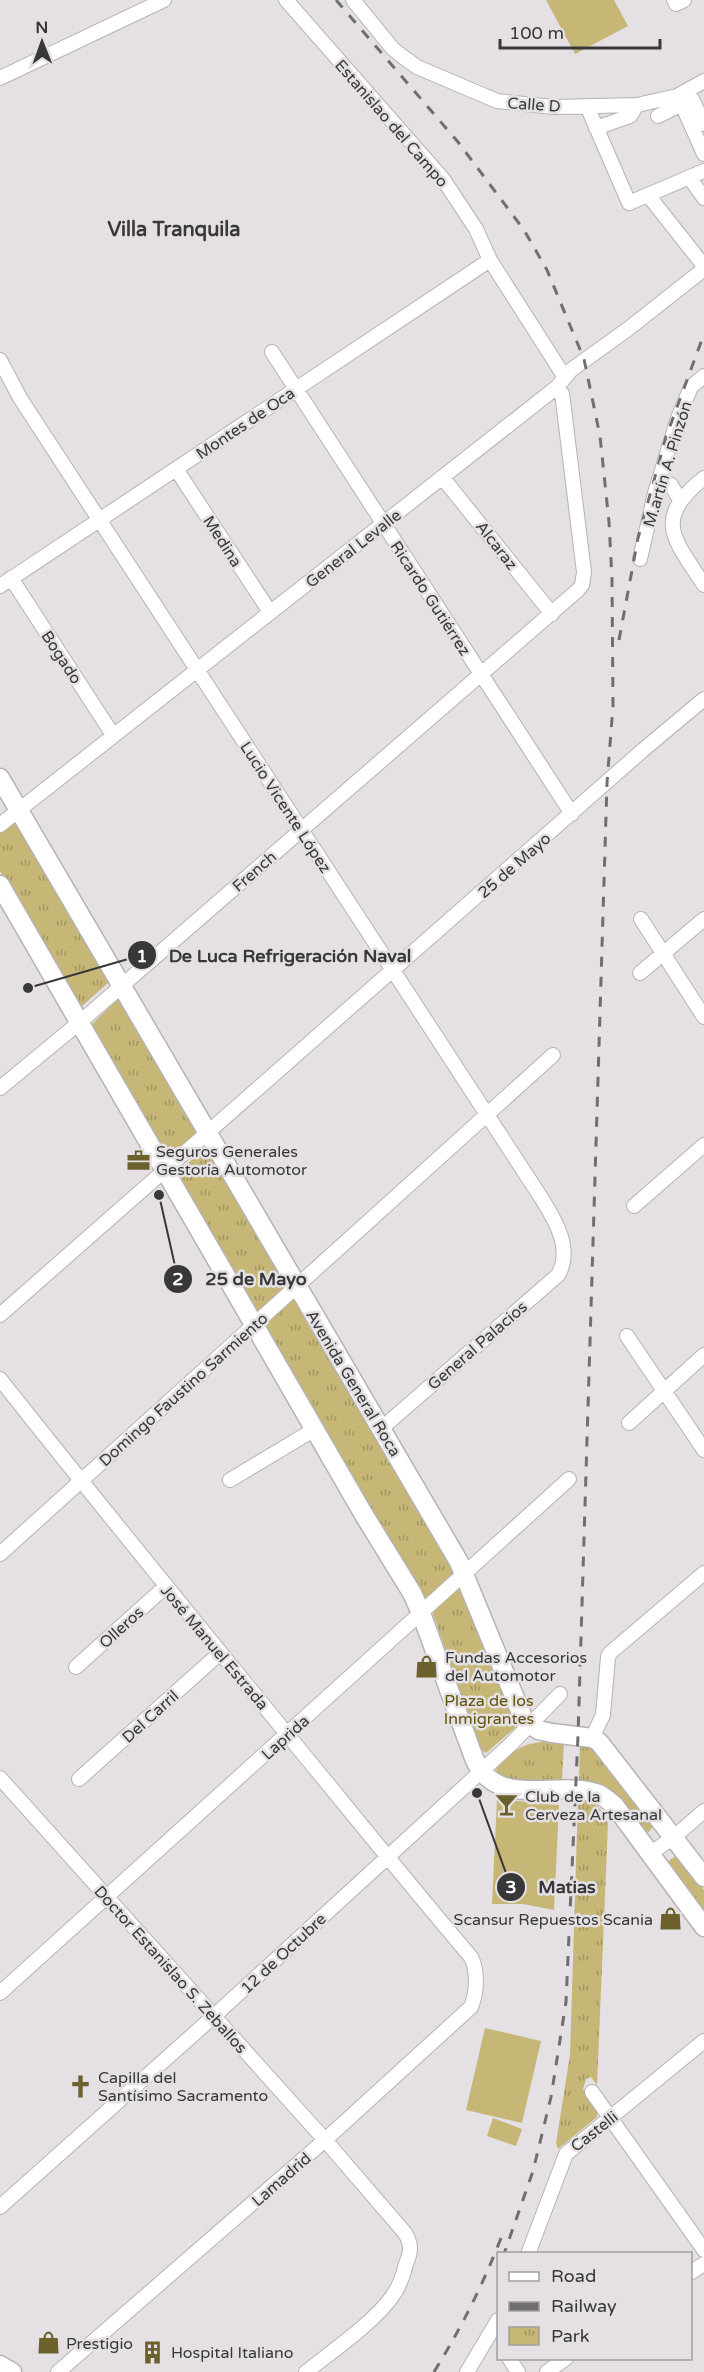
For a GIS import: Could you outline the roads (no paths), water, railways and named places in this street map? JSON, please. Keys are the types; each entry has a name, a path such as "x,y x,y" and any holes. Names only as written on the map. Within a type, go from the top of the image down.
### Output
{"main road":[{"name":"Avenida General Roca","path":"0,778 122,984 207,1134 382,1428 465,1574 521,1714 529,1724"},
{"path":"0,885 412,1593 474,1758 481,1771 499,1784 511,1789 597,1793 615,1806 704,1927"},
{"path":"529,1724 552,1733 592,1738 603,1747 704,1877"},
{"path":"0,2365 12,2372"}],"street":[{"path":"0,78 164,0"},
{"name":"Estanislao del Campo","path":"286,0 443,179 476,229 490,260 560,381 584,579"},
{"name":"Calle D","path":"353,0 393,49 417,67 497,101 553,107 637,105 668,99 704,81"},
{"path":"688,90 704,124"},
{"path":"596,128 630,116 637,105"},
{"path":"658,116 680,105 683,107 704,154"},
{"path":"587,106 629,203 704,171"},
{"path":"689,177 704,198"},
{"path":"648,195 704,268"},
{"name":"Montes de Oca","path":"6,582 490,260"},
{"name":"General Levalle","path":"0,825 383,525 704,268"},
{"name":"Ricardo Gutiérrez","path":"272,352 572,814"},
{"name":"Lucio Vicente López","path":"0,360 20,398 98,519 554,1218 561,1232 563,1257"},
{"name":"M.artín A. Pinzón","path":"640,559 659,479 686,398 691,387 704,376"},
{"name":"Medina","path":"176,469 270,612"},
{"name":"Alcaraz","path":"442,477 552,614"},
{"path":"704,478 678,505 672,528 674,538 704,585"},
{"path":"659,479 671,485 678,505"},
{"name":"French","path":"0,1088 80,1022 552,614 578,590 584,579"},
{"name":"Bogado","path":"6,582 113,735"},
{"name":"25 de Mayo","path":"0,1315 704,699"},
{"path":"641,919 704,1017"},
{"path":"640,973 704,919"},
{"name":"Domingo Faustino Sarmiento","path":"0,1554 553,1055"},
{"path":"634,1206 704,1145"},
{"name":"General Palacios","path":"382,1428 558,1275 563,1257"},
{"path":"627,1336 704,1450"},
{"path":"629,1423 704,1355"},
{"name":"José Manuel Estrada","path":"0,1380 165,1587 471,1957 475,1969"},
{"path":"230,1480 315,1429"},
{"name":"Laprida","path":"0,1993 569,1479"},
{"path":"592,1738 603,1715 610,1653 704,1573"},
{"name":"Olleros","path":"76,1667 165,1587"},
{"name":"Del Carril","path":"79,1779 220,1653"},
{"name":"12 de Octubre","path":"0,2207 387,1858 511,1744 560,1694"},
{"name":"Doctor Estanislao S. Zeballos","path":"0,1778 325,2140 411,2243 411,2252 403,2276 391,2299 379,2312 306,2372"},
{"path":"651,1853 704,1811"},
{"name":"Lamadrid","path":"58,2372 325,2140 471,2007 475,1996 475,1969"},
{"name":"Castelli","path":"528,2252 566,2154 704,2041"},
{"path":"592,2092 704,2250"},
{"path":"467,2372 495,2339"},
{"path":"547,2372 563,2360"}],"railway":[{"path":"336,0 458,142 524,230 547,270 584,359 600,436 609,522 613,706 607,783 578,1736 566,2002 551,2097 533,2171 505,2252"},
{"path":"619,640 638,538 666,437 704,334"},
{"path":"434,2372 470,2307 501,2238"}],"place":[{"name":"De Luca Refrigeración Naval","path":"28,988"},
{"name":"Seguros Generales Gestoría Automotor","path":"138,1160"},
{"name":"25 de Mayo","path":"159,1195"},
{"name":"Fundas Accesorios del Automotor","path":"427,1666"},
{"name":"Matias","path":"477,1793"},
{"name":"Club de la Cerveza Artesanal","path":"507,1805"},
{"name":"Scansur Repuestos Scania","path":"671,1919"},
{"name":"Capilla del Santísimo Sacramento","path":"80,2086"},
{"name":"Prestigio","path":"48,2343"},
{"name":"Hospital Italiano","path":"153,2352"}],"district":[{"name":"Villa Tranquila","path":"174,229"}],"park label":[{"name":"Plaza de los Inmigrantes","path":"489,1709"}]}
